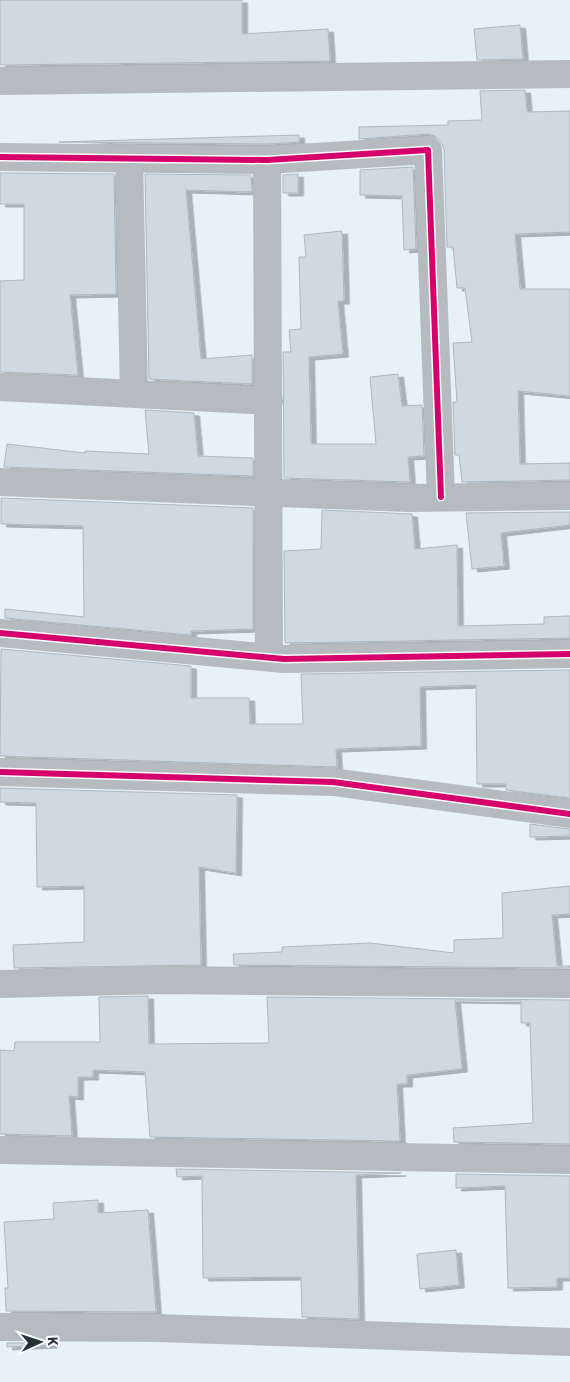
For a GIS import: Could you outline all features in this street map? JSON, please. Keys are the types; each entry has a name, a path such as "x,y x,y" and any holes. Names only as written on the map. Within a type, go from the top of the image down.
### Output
{"street":[{"path":"0,81 570,74"},
{"path":"0,157 267,160 428,150 441,497"},
{"path":"129,158 134,394"},
{"path":"267,160 269,657"},
{"path":"0,387 268,401"},
{"path":"0,482 441,497 570,496"},
{"path":"0,633 269,657 570,654"},
{"path":"0,772 333,782 570,814"},
{"path":"0,984 164,980 570,984"},
{"path":"0,1150 570,1160"},
{"path":"0,1327 157,1328 570,1342"}],"building":[{"path":"0,0 242,0 242,34 328,29 330,61 0,65"},
{"path":"520,25 523,59 477,60 474,29"},
{"path":"525,90 527,112 570,111 570,232 515,234 520,289 570,289 570,396 518,391 520,464 570,463 570,480 462,482 459,455 455,455 453,402 457,402 453,343 472,342 465,288 457,288 453,247 447,247 444,149 441,142 435,136 428,134 359,139 359,127 448,125 448,121 482,120 480,91"},
{"path":"299,135 299,142 267,144 59,142"},
{"path":"413,167 416,249 404,250 402,196 360,195 360,170"},
{"path":"0,173 114,174 116,294 70,295 78,375 0,372 0,281 24,280 24,204 0,204"},
{"path":"145,174 251,175 252,192 186,190 201,359 252,355 252,384 149,379"},
{"path":"298,174 298,193 283,193 283,175"},
{"path":"342,231 344,301 338,301 343,354 309,357 311,444 376,444 370,377 398,374 402,406 422,405 424,456 408,457 410,482 284,478 283,352 291,352 289,330 301,329 299,257 306,257 304,235"},
{"path":"145,410 194,413 198,456 253,458 253,476 4,467 7,444 85,453 85,451 149,454"},
{"path":"1,498 253,508 253,629 191,631 191,635 5,618 5,609 84,617 83,526 1,524"},
{"path":"322,510 412,514 415,549 457,545 458,626 544,624 544,617 570,616 570,638 285,643 284,551 321,549"},
{"path":"570,512 570,525 501,533 504,566 472,569 466,513"},
{"path":"1,649 191,666 191,698 249,698 250,724 303,724 301,674 570,670 570,798 506,790 506,784 477,784 476,685 420,687 421,746 336,749 337,767 0,756"},
{"path":"0,788 237,795 236,873 199,867 201,965 14,968 13,945 84,942 84,886 37,887 36,803 0,802"},
{"path":"530,824 570,829 570,836 530,837"},
{"path":"570,886 570,914 552,915 557,966 570,966 570,968 234,965 233,954 282,952 282,947 370,943 454,953 454,940 503,938 502,893"},
{"path":"148,996 149,1044 269,1043 267,997 570,1000 570,1144 454,1142 453,1128 533,1123 530,1023 521,1023 521,1001 455,1000 462,1069 407,1075 407,1084 397,1084 400,1141 150,1137 145,1072 93,1070 93,1077 78,1077 78,1097 69,1096 72,1136 0,1134 0,1050 14,1051 15,1042 100,1042 99,997"},
{"path":"176,1169 401,1173 356,1175 359,1319 302,1317 301,1277 203,1278 202,1176 177,1177"},
{"path":"456,1174 570,1176 570,1278 557,1278 557,1287 508,1288 505,1186 456,1188"},
{"path":"98,1200 98,1213 148,1210 156,1312 6,1311 5,1288 8,1288 4,1222 54,1219 53,1203"},
{"path":"456,1250 459,1285 420,1289 417,1254"},
{"path":"7,1343 52,1343 52,1345 7,1347"}],"cycle path":[{"path":"0,157 267,160 428,150 441,497"},
{"path":"0,633 284,659 570,654"},
{"path":"0,772 333,782 570,814"}]}
